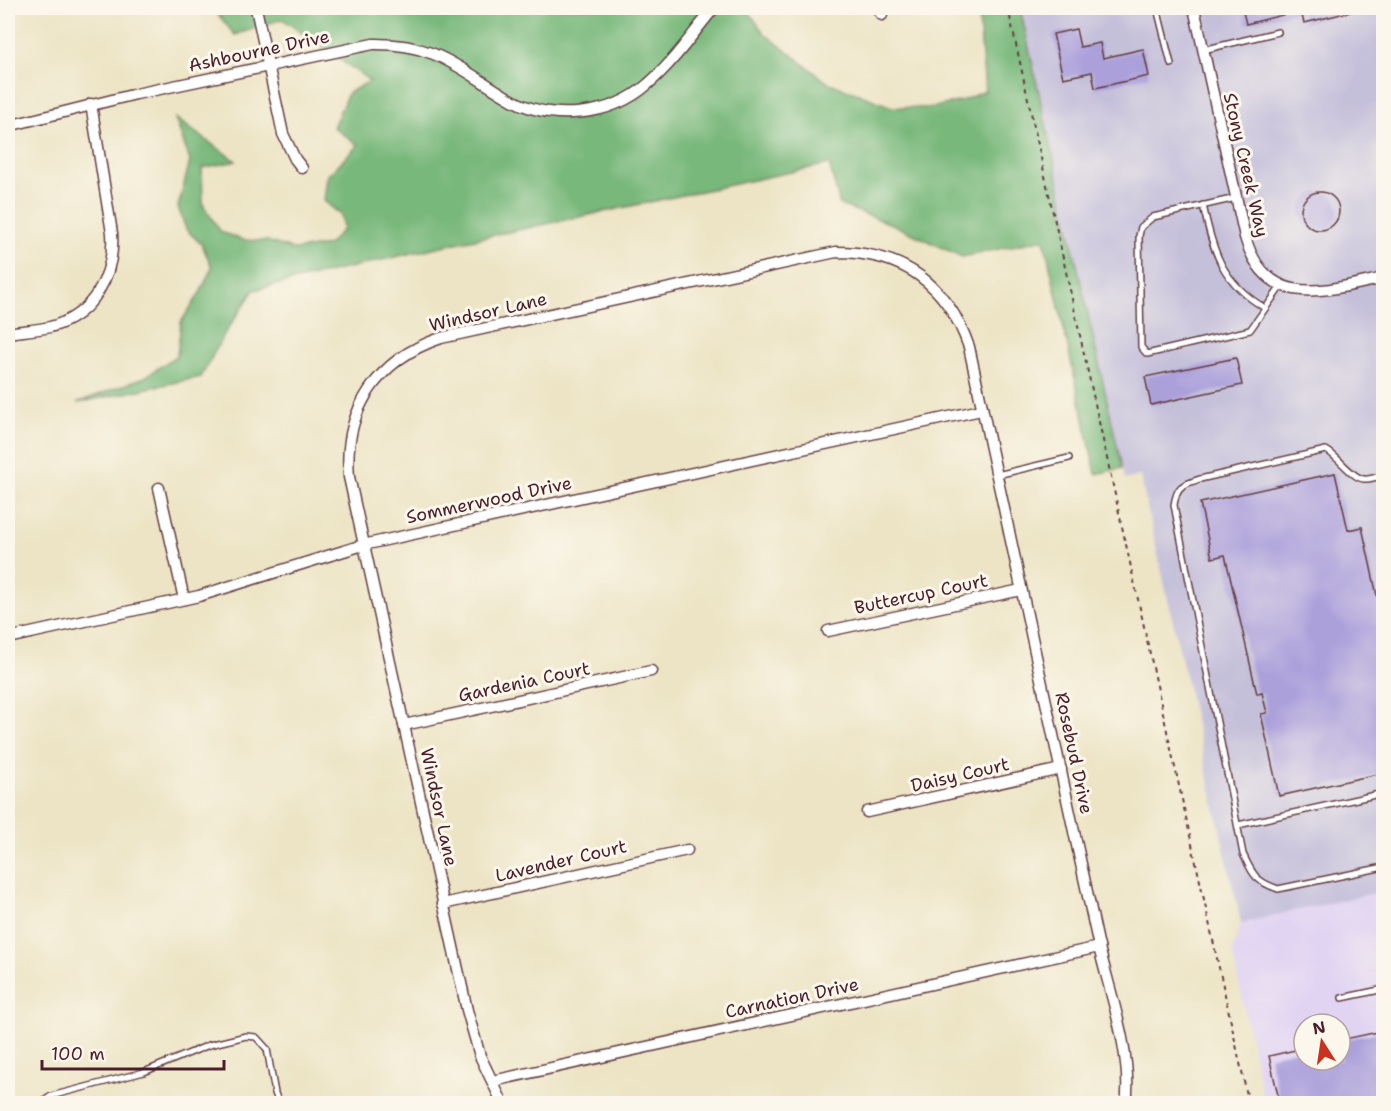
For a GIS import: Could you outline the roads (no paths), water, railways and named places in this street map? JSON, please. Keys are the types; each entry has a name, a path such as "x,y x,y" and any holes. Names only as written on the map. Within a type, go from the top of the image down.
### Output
{"street":[{"path":"256,8 283,134 287,147 302,168"},
{"name":"Ashbourne Drive","path":"8,126 91,104 373,44 411,46 443,57 519,104 554,113 585,112 618,103 647,86 714,8"},
{"name":"Stony Creek Way","path":"1194,8 1248,249 1261,268 1268,276 1282,285 1312,292 1383,278"},
{"path":"8,333 49,327 69,319 89,305 106,280 113,250 91,104"},
{"name":"Windsor Lane","path":"503,1104 476,1043 442,904 363,545 348,461 351,436 361,402 372,385 382,373 406,353 429,342 452,335 836,252 865,254 888,260 929,282 942,295 961,326 969,347 981,410"},
{"name":"Rosebud Drive","path":"981,410 1126,1065 1128,1082 1126,1104"},
{"name":"Sommerwood Drive","path":"8,638 184,599 363,545 981,410"},
{"path":"159,488 184,599"},
{"name":"Buttercup Court","path":"828,631 1021,590"},
{"name":"Gardenia Court","path":"404,725 651,671"},
{"name":"Daisy Court","path":"867,812 1061,769"},
{"name":"Lavender Court","path":"442,904 687,850"},
{"name":"Carnation Drive","path":"493,1081 1099,946"}],"lane":[{"path":"1157,8 1171,64"},
{"path":"1203,50 1278,32"},
{"path":"1236,198 1153,217 1141,227 1139,236 1141,347 1143,352 1147,354 1250,330 1282,285"},
{"path":"1203,205 1210,237 1220,263 1247,298 1265,308"},
{"path":"1383,476 1364,480 1353,475 1335,455 1326,450 1182,485 1176,492 1174,505 1243,854 1252,875 1262,884 1278,889 1383,867"},
{"path":"996,476 1069,458"},
{"path":"1238,825 1383,793"},
{"path":"1342,998 1383,989"},
{"path":"40,1104 51,1096 144,1072 209,1045 246,1036 256,1037 267,1049 279,1104"}]}
